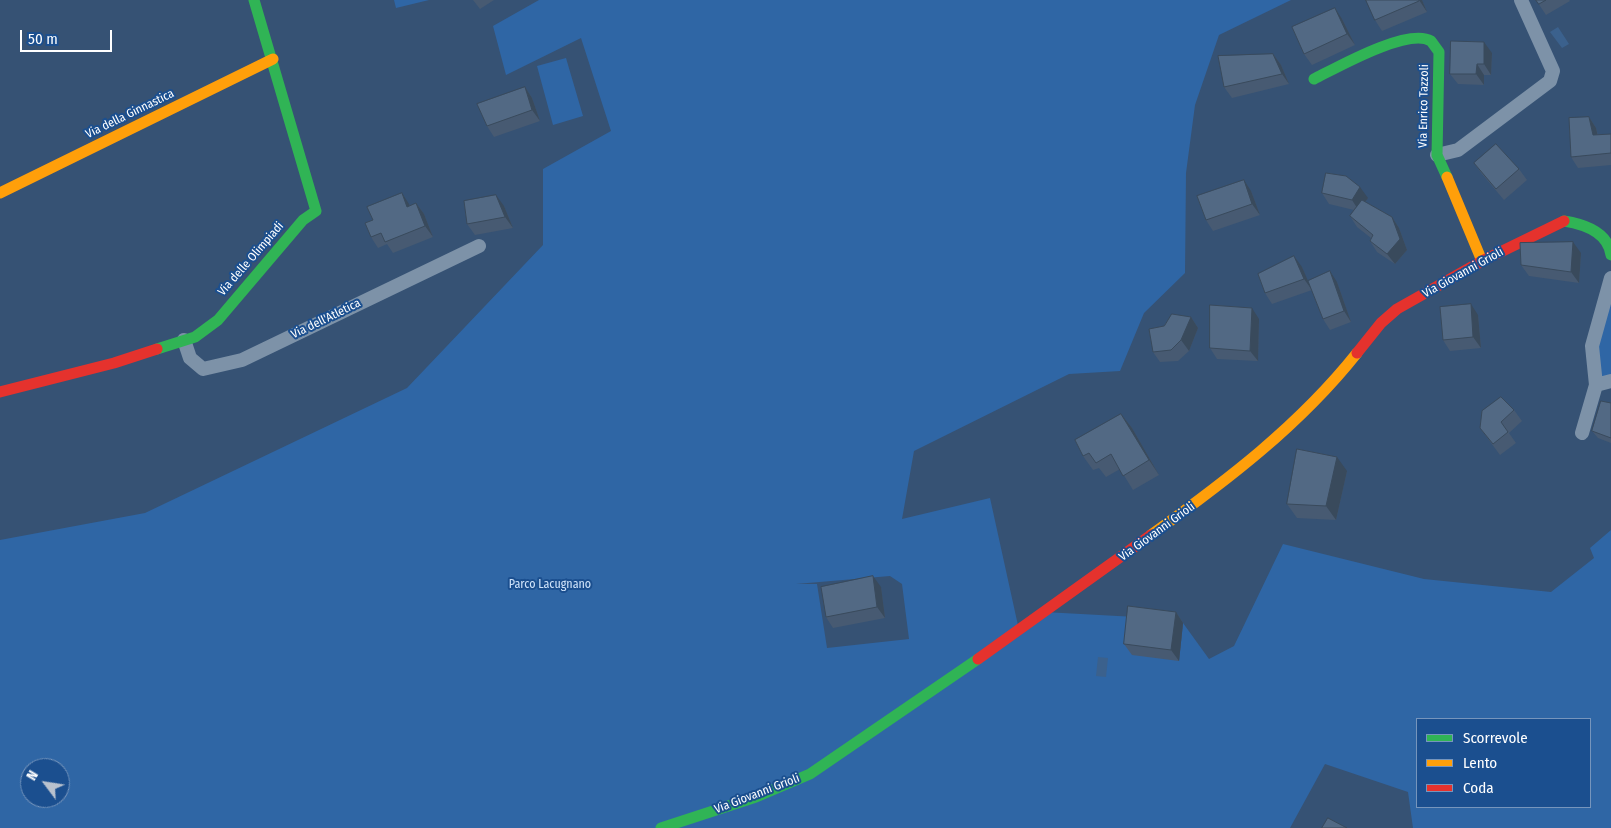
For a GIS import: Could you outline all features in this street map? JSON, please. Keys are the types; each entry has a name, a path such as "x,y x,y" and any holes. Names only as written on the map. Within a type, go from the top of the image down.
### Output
{"street":[{"name":"Via delle Olimpiadi","path":"0,392 114,363 195,337 218,320 303,220 316,210 254,0"},
{"path":"1437,155 1458,150 1550,81 1553,71 1521,0"},
{"name":"Via Enrico Tazzoli","path":"1314,79 1366,54 1413,39 1425,38 1434,44 1439,52 1437,155 1482,261"},
{"name":"Via della Ginnastica","path":"0,193 273,60"},
{"name":"Via Giovanni Grioli","path":"661,828 756,797 810,774 967,667 1221,485 1295,422 1342,372 1381,323 1397,309 1482,261 1561,221 1581,224 1600,235 1610,248 1611,255"},
{"name":"Via dell'Atletica","path":"184,340 190,358 203,369 242,360 479,246"},
{"path":"1582,433 1596,385 1592,346 1611,278"},
{"path":"1596,385 1611,381"}],"green space":[{"path":"394,0 429,0 396,8"},
{"name":"Parco Lacugnano","path":"539,0 1291,0 1219,35 1195,105 1186,173 1185,273 1144,313 1120,371 1069,374 914,451 902,519 990,498 1019,630 1044,612 1136,617 1179,661 1183,623 1209,659 1234,646 1283,544 1424,579 1551,592 1594,558 1590,548 1611,530 1611,828 1413,828 1408,792 1325,764 1290,828 0,828 0,540 145,513 407,388 543,245 543,169 611,131 581,38 506,75 493,26","holes":["890,576 902,584 909,639 827,648 817,584 796,584"]},
{"path":"566,58 583,116 553,125 537,66"},
{"path":"1611,303 1611,387 1596,385 1592,346"}],"shaded area":[{"path":"1558,27 1569,44 1562,48 1550,32"},
{"path":"1098,657 1108,658 1106,677 1096,676"}],"building":[{"path":"1366,0 1419,0 1419,1 1375,20"},
{"path":"1536,0 1546,0 1539,4"},
{"path":"1335,8 1347,34 1304,54 1292,27"},
{"path":"1451,41 1484,42 1484,64 1477,64 1476,74 1450,74"},
{"path":"1273,54 1282,74 1224,87 1218,56"},
{"path":"525,87 532,110 487,126 477,104"},
{"path":"1589,117 1593,135 1611,134 1611,153 1571,157 1569,118"},
{"path":"1496,144 1519,169 1496,189 1474,163"},
{"path":"1326,173 1346,176 1360,187 1352,200 1322,193"},
{"path":"1244,180 1252,204 1206,220 1197,196"},
{"path":"402,193 407,207 416,203 425,226 385,242 381,233 371,237 365,223 373,220 367,207"},
{"path":"496,195 505,217 467,224 464,201"},
{"path":"1362,200 1392,217 1400,239 1387,254 1370,241 1373,235 1350,216"},
{"path":"1573,242 1571,272 1521,265 1520,243"},
{"path":"1294,256 1304,279 1265,293 1258,274"},
{"path":"1330,271 1344,311 1323,319 1308,281"},
{"path":"1471,304 1473,337 1443,340 1440,307"},
{"path":"1210,305 1252,308 1250,351 1210,348"},
{"path":"1172,314 1191,317 1181,340 1171,350 1153,352 1149,329 1164,326"},
{"path":"1501,397 1514,410 1501,422 1508,432 1493,444 1480,428 1482,411"},
{"path":"1601,401 1611,403 1611,438 1592,431"},
{"path":"1121,414 1149,460 1123,476 1111,454 1096,463 1089,453 1083,456 1075,440"},
{"path":"1297,449 1337,457 1326,506 1287,504"},
{"path":"873,576 877,607 826,617 821,587"},
{"path":"1128,606 1176,612 1171,650 1124,644"},
{"path":"1328,818 1347,828 1322,828"}],"traffic: fast":[{"path":"157,349 195,337 218,320 303,220 316,211 254,0"},
{"path":"1314,79 1355,58 1390,44 1406,39 1420,38 1431,41 1439,52 1437,155 1447,177"},
{"path":"1564,221 1594,230 1605,240 1611,255"},
{"path":"661,828 756,797 810,774 978,659"}],"traffic: slow":[{"path":"0,193 273,59"},
{"path":"1447,177 1482,261"},
{"path":"1151,535 1207,494 1260,451 1311,405 1357,353"}],"traffic: jam":[{"path":"1357,353 1381,323 1397,309 1482,261 1564,221"},
{"path":"0,392 114,363 157,349"},
{"path":"978,659 1151,535"}]}
